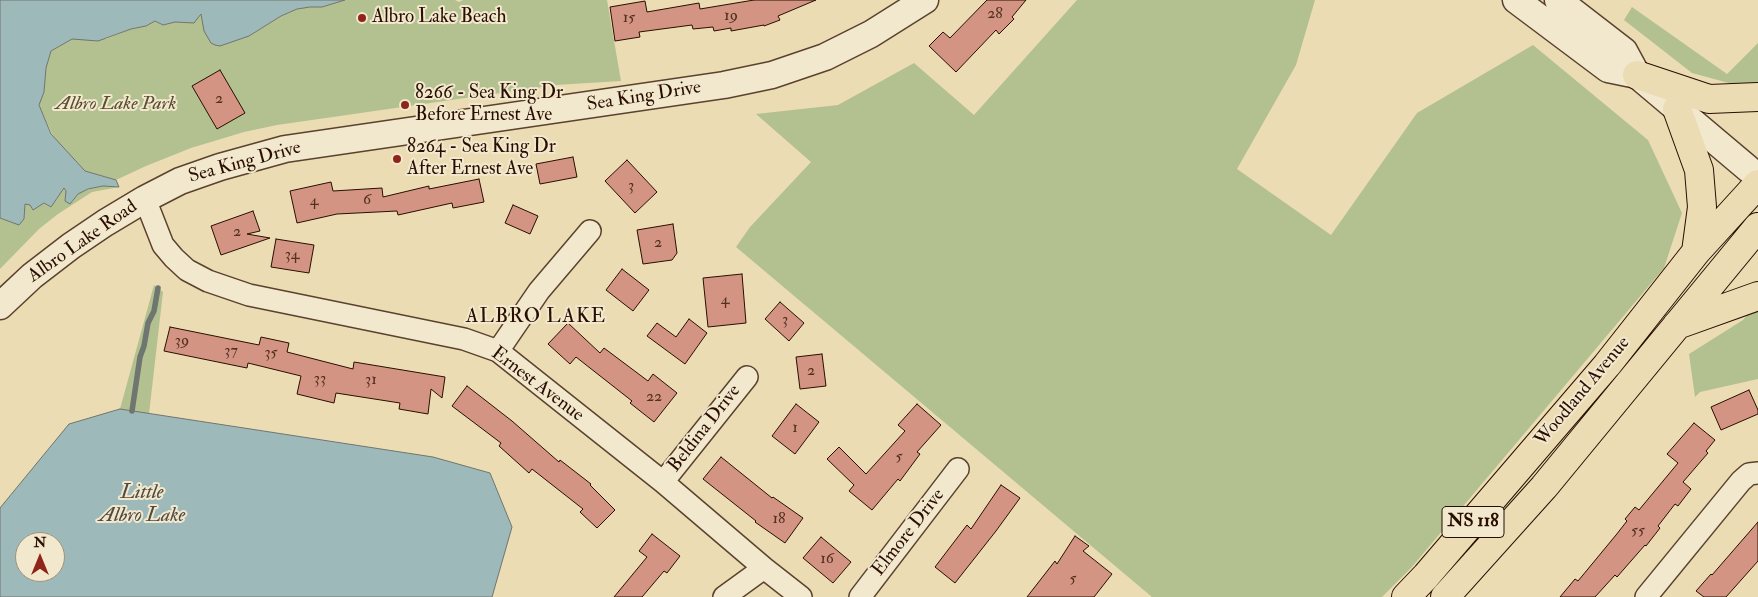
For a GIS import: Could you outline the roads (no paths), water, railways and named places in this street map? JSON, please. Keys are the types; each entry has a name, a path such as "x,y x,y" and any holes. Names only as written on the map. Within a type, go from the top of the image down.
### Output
{"main road":[{"path":"1636,75 1709,99 1758,98"},
{"path":"1677,109 1699,170 1702,207 1696,252"},
{"name":"Woodland Avenue","path":"1406,597 1607,365 1696,252 1758,184"},
{"name":"Woodland Avenue","path":"1445,597 1544,487 1758,227"},
{"path":"1676,326 1758,296"}],"street":[{"name":"Sea King Drive","path":"145,199 180,181 220,167 285,149 705,88 772,74 825,58 871,34 925,0"},
{"path":"1516,0 1608,69 1636,75"},
{"path":"1558,0 1624,52 1636,75 1758,177"},
{"name":"Albro Lake Road","path":"0,306 32,276 71,246 145,199"},
{"name":"Ernest Avenue","path":"145,199 163,245 187,270 208,281 249,295 464,339 498,351 663,482 801,597"},
{"path":"498,351 540,291 590,231"},
{"name":"Beldina Drive","path":"663,482 747,377"},
{"name":"Elmore Drive","path":"860,597 958,469"},
{"path":"1646,597 1741,481 1750,474 1758,472"},
{"path":"724,597 764,568"}],"water":[{"path":"0,0 345,0 322,7 297,9 281,16 249,36 220,46 211,43 204,31 201,14 194,23 175,22 163,25 155,21 146,26 131,29 98,41 72,39 51,51 46,68 44,92 39,105 51,134 85,171 116,180 119,187 103,186 88,189 78,194 70,204 65,201 66,191 64,188 51,207 44,203 33,210 30,205 25,204 24,219 19,225 0,218"},
{"name":"Little Albro Lake","path":"120,409 433,457 490,473 512,527 492,597 0,597 0,508 69,424"}],"waterway":[{"path":"132,411 140,357 148,323 154,311 158,288"}],"place":[{"name":"Albro Lake Beach","path":"362,18"},
{"name":"8266 - Sea King Dr Before Ernest Ave","path":"405,105"},
{"name":"8264 - Sea King Dr After Ernest Ave","path":"397,159"}],"district":[{"name":"ALBRO LAKE","path":"536,318"}],"park label":[{"name":"Albro Lake Park","path":"116,105"}]}
